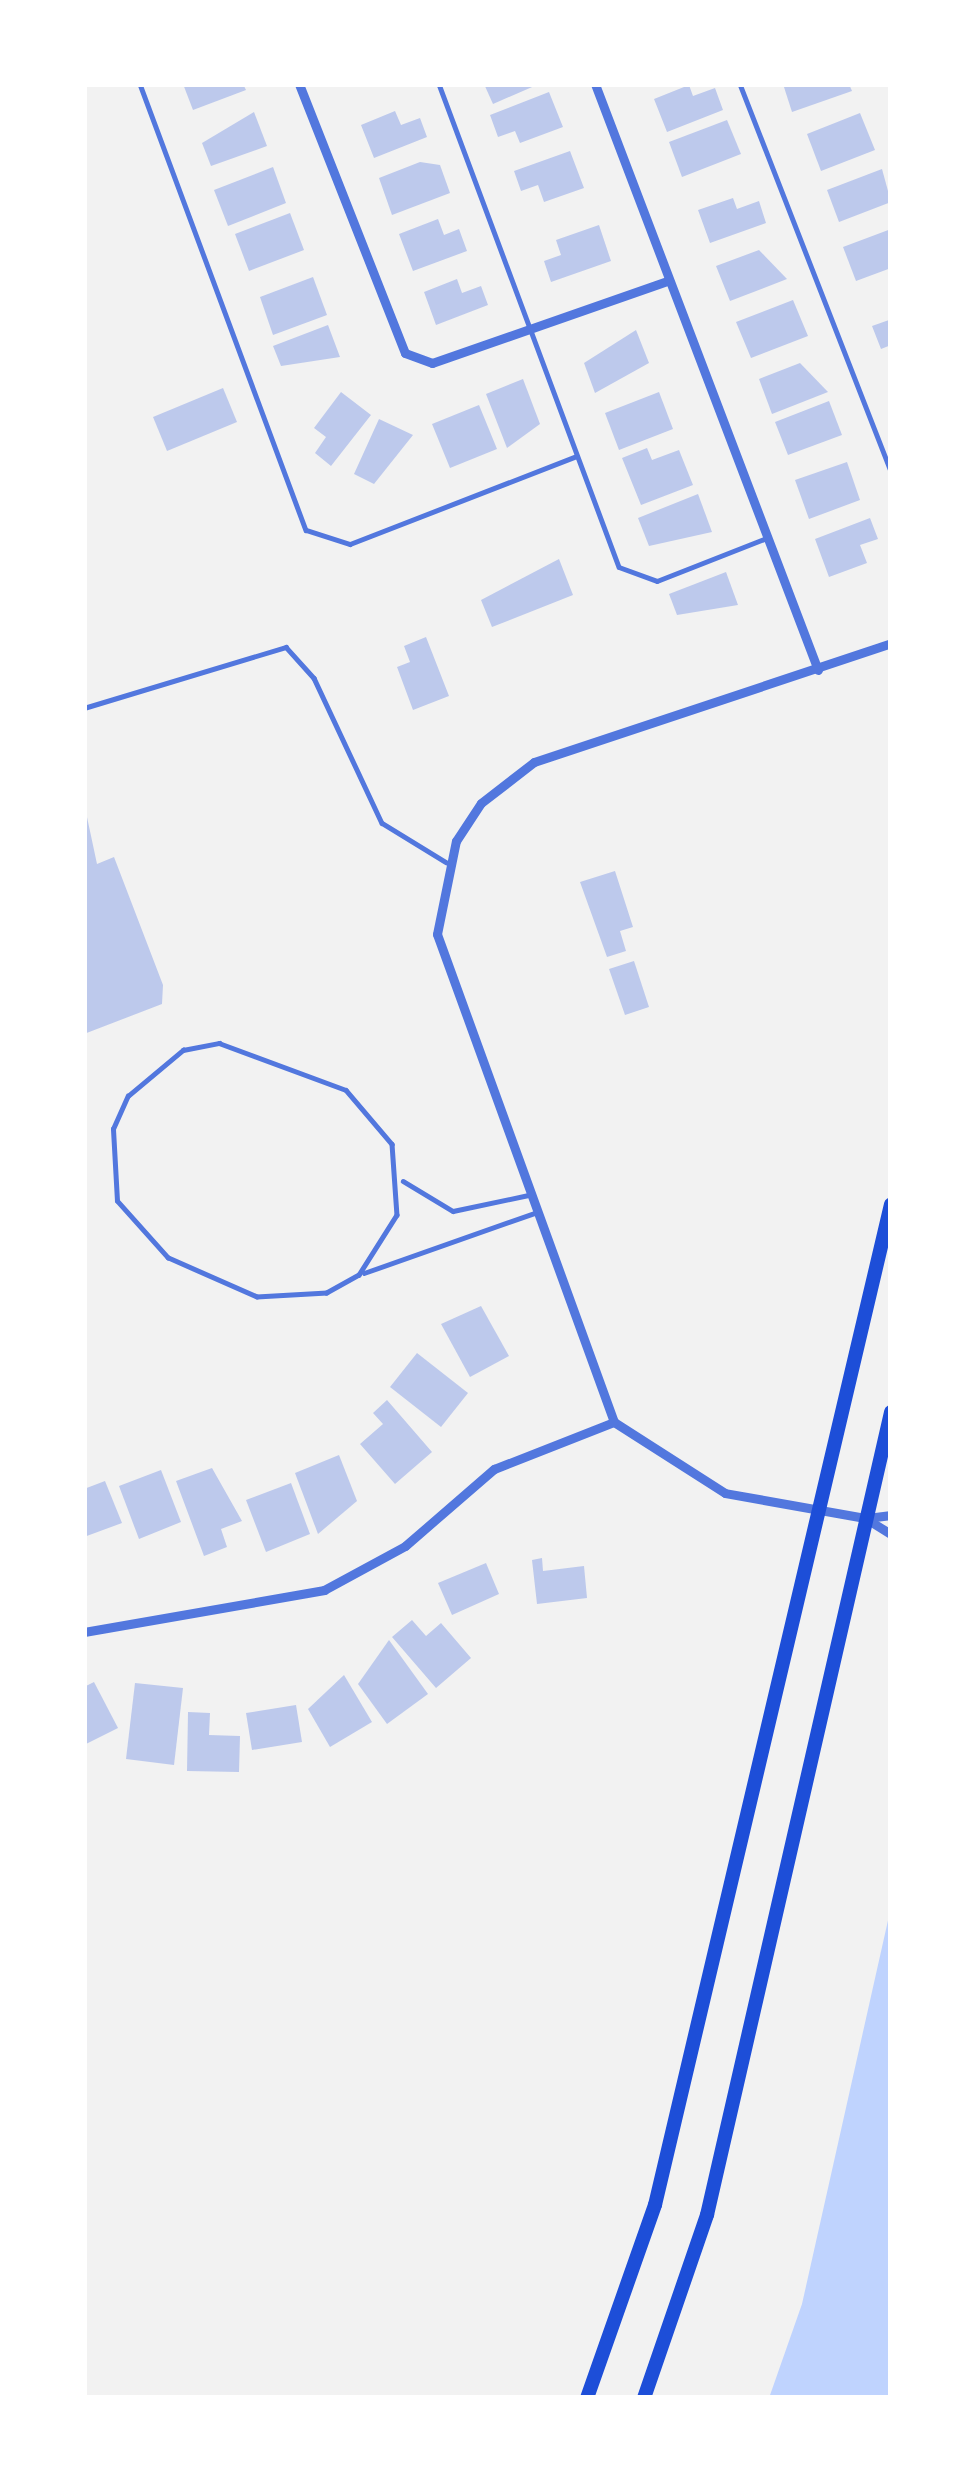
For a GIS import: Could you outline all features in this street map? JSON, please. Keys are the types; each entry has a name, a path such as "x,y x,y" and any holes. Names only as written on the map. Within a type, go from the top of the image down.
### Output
{"main road":[{"path":"587,2398 655,2205 813,1509 891,1204"},
{"path":"644,2398 707,2215 891,1412"}],"street":[{"path":"299,84 405,353 432,363 668,281"},
{"path":"595,84 818,670"},
{"path":"891,643 535,763 481,803 446,862 437,934 614,1422 725,1493 865,1518 891,1515"},
{"path":"84,1632 324,1591 405,1546 494,1468 614,1422"},
{"path":"865,1518 891,1534"}],"lane":[{"path":"140,84 306,530 350,544 577,456"},
{"path":"439,84 619,567 638,579 767,538"},
{"path":"740,84 891,472"},
{"path":"84,708 286,647 314,678 382,823 446,862"},
{"path":"359,1275 397,1215 400,1179 373,1113 255,1047 184,1050 152,1069 120,1112 109,1165 117,1201 163,1256 292,1301 536,1213"},
{"path":"400,1179 453,1211 529,1195"}],"water":[{"path":"891,1907 891,2398 769,2398 802,2304"}],"building":[{"path":"183,84 243,84 246,90 193,110"},
{"path":"484,84 539,84 493,104"},
{"path":"783,84 849,84 852,91 792,112"},
{"path":"689,85 693,96 715,88 723,110 667,132 654,99"},
{"path":"549,92 563,127 520,143 515,131 498,137 490,115"},
{"path":"395,111 401,125 420,118 427,137 374,158 361,125"},
{"path":"254,112 267,146 211,166 202,143"},
{"path":"860,113 875,150 821,171 807,134"},
{"path":"727,120 741,154 682,177 669,142"},
{"path":"570,151 584,188 544,202 538,185 521,191 514,171"},
{"path":"420,162 440,165 450,193 392,215 379,178"},
{"path":"273,167 286,203 228,226 214,190"},
{"path":"882,169 891,202 839,222 827,190"},
{"path":"733,198 737,209 759,201 766,223 710,243 698,210"},
{"path":"290,213 304,250 249,271 235,234"},
{"path":"438,219 444,235 459,229 467,251 413,271 399,234"},
{"path":"599,225 611,261 551,282 544,261 561,255 556,240"},
{"path":"891,229 891,268 856,281 843,247"},
{"path":"759,250 787,279 730,301 716,266"},
{"path":"313,277 327,315 273,335 260,297"},
{"path":"457,279 462,293 481,286 488,305 436,325 424,292"},
{"path":"793,300 808,336 751,358 736,322"},
{"path":"891,305 891,345 881,349 872,326 889,320"},
{"path":"328,325 340,357 281,366 273,346"},
{"path":"636,330 649,363 595,393 584,363"},
{"path":"800,363 828,392 772,414 759,379"},
{"path":"523,379 540,424 507,448 486,394"},
{"path":"223,388 237,422 167,451 153,417"},
{"path":"341,392 371,415 331,466 315,453 326,437 314,428"},
{"path":"659,392 673,429 619,450 605,413"},
{"path":"829,401 842,435 788,455 775,422"},
{"path":"479,405 497,449 450,468 432,424"},
{"path":"379,419 413,435 374,484 354,474"},
{"path":"647,448 652,460 679,450 693,485 641,505 622,458"},
{"path":"847,462 860,500 809,519 795,480"},
{"path":"698,494 712,532 649,546 638,518"},
{"path":"870,518 878,539 860,545 867,563 829,577 815,539"},
{"path":"559,559 573,595 492,627 481,600"},
{"path":"726,572 738,605 677,615 669,594"},
{"path":"426,637 449,696 413,710 397,667 410,662 404,646"},
{"path":"84,803 97,864 114,857 163,985 162,1004 84,1034"},
{"path":"615,871 633,927 620,931 626,951 607,957 580,882"},
{"path":"634,961 649,1007 625,1015 609,969"},
{"path":"481,1306 509,1356 470,1377 441,1324"},
{"path":"417,1353 468,1393 441,1427 390,1387"},
{"path":"387,1400 432,1452 395,1484 360,1444 383,1424 373,1413"},
{"path":"339,1455 357,1501 318,1534 295,1473"},
{"path":"212,1468 242,1521 221,1529 227,1547 204,1556 176,1481"},
{"path":"161,1470 181,1522 139,1539 119,1486"},
{"path":"105,1481 122,1523 84,1537 84,1489"},
{"path":"291,1483 310,1534 266,1552 246,1500"},
{"path":"542,1558 543,1571 584,1566 587,1598 537,1604 532,1560"},
{"path":"486,1563 499,1594 452,1615 438,1583"},
{"path":"412,1620 426,1636 441,1623 471,1658 436,1688 392,1637"},
{"path":"389,1640 428,1694 387,1724 358,1684"},
{"path":"344,1675 372,1722 330,1747 308,1709"},
{"path":"94,1682 118,1728 84,1745 84,1687"},
{"path":"135,1683 183,1688 174,1765 126,1759"},
{"path":"296,1705 302,1742 252,1750 246,1713"},
{"path":"188,1712 210,1713 209,1735 240,1736 239,1772 187,1771"}]}
